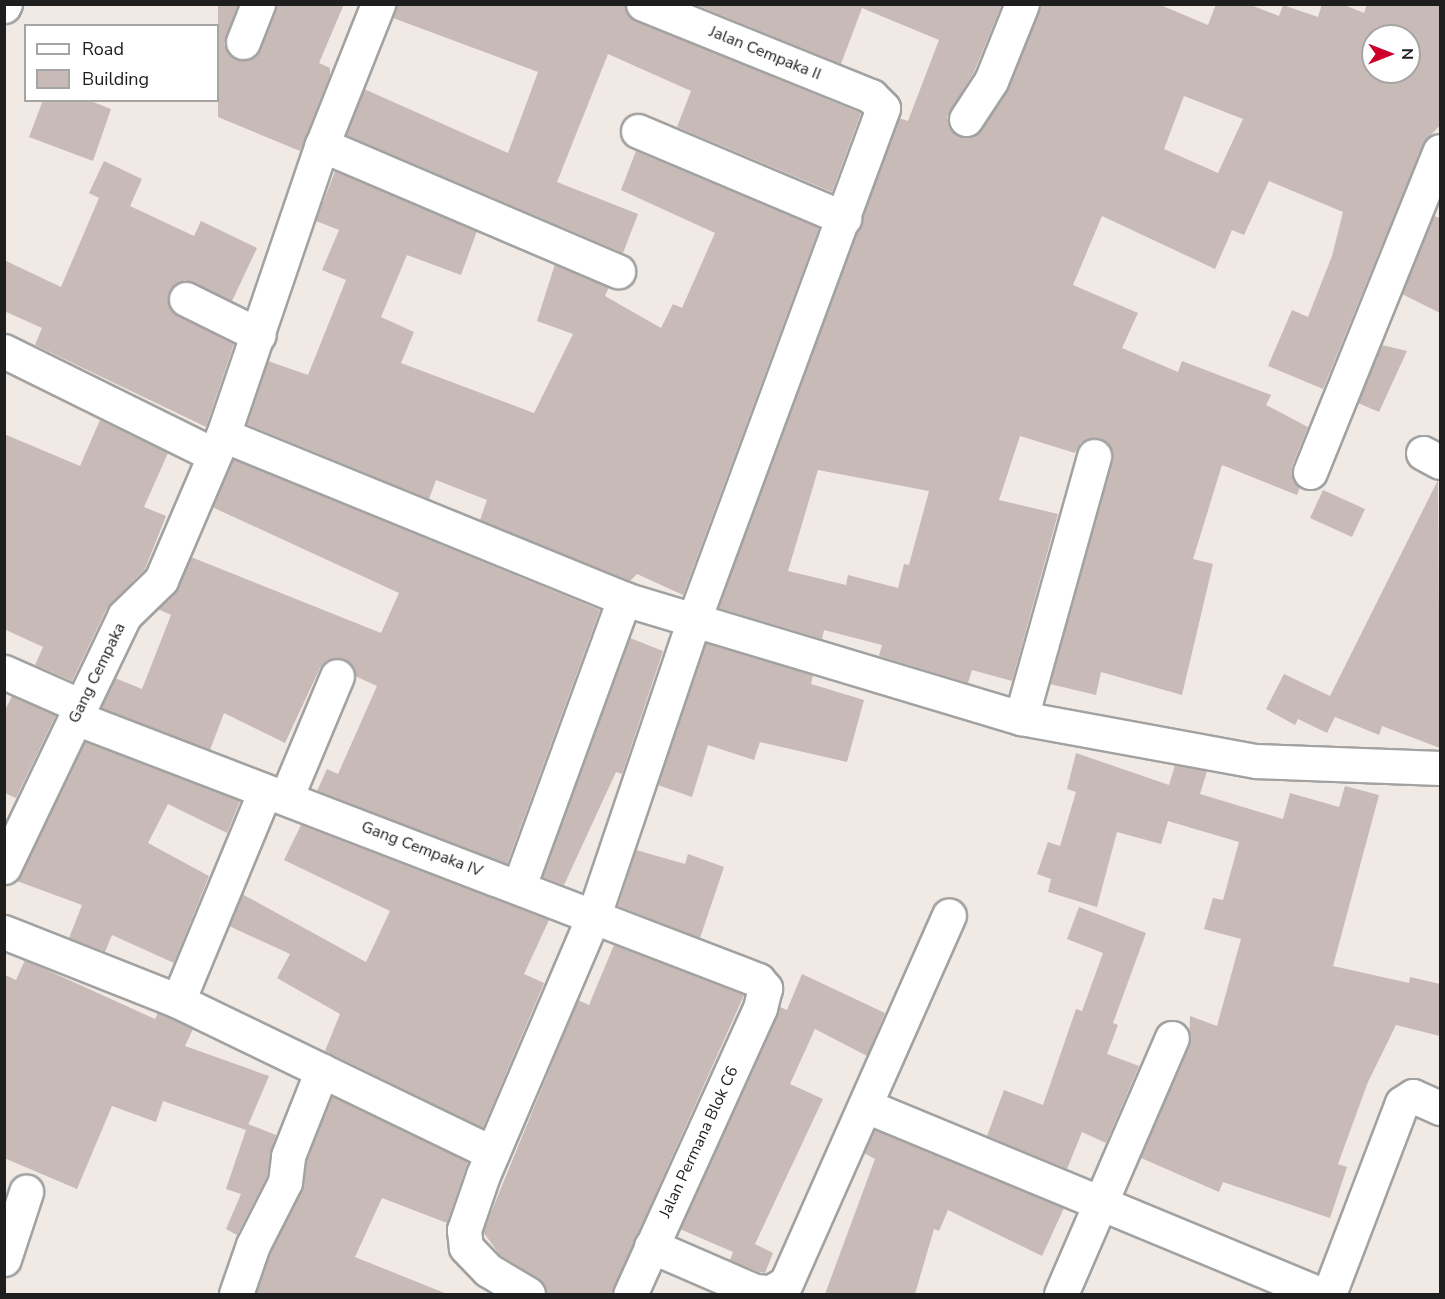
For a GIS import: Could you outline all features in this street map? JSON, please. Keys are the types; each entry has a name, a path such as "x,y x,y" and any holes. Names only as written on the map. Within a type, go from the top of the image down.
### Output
{"street":[{"path":"243,42 258,4"},
{"name":"Gang Cempaka","path":"4,867 124,616 161,580 218,445 259,335 322,145 378,4"},
{"path":"966,119 991,81 1022,4"},
{"name":"Jalan Cempaka II","path":"643,5 871,96 883,108 844,218"},
{"path":"528,1294 488,1270 466,1247 464,1230 492,1153 594,915 693,622 844,218 638,131"},
{"path":"322,145 618,271"},
{"path":"1310,472 1440,151"},
{"path":"186,299 259,335"},
{"path":"4,351 218,445 624,599 693,622 1021,718 1256,761 1440,768"},
{"path":"1021,718 1094,456"},
{"path":"519,886 624,599"},
{"name":"Gang Cempaka IV","path":"6,676 78,712 276,794 758,980 765,988"},
{"path":"178,1001 276,794 337,676"},
{"path":"651,1246 755,1291 771,1292 786,1283 949,916"},
{"path":"4,932 178,1001 492,1153"},
{"name":"Jalan Permana Blok C6","path":"630,1294 765,988"},
{"path":"1061,1294 1172,1038"},
{"path":"236,1294 252,1245 285,1182 288,1156 322,1070"},
{"path":"1329,1294 1402,1102 1413,1095 1440,1108"},
{"path":"866,1106 1320,1294"},
{"path":"4,1259 26,1192"}],"building":[{"path":"218,4 238,4 224,44 229,54 245,61 260,49 276,4 344,4 319,63 330,68 330,75 300,151 218,117"},
{"path":"396,4 625,4 636,21 861,113 832,192 677,127 691,91 608,54 557,182 638,214 623,253 346,135 364,89 508,153 538,72 393,18"},
{"path":"694,4 1002,4 974,72 947,117 955,134 965,138 981,130 1007,91 1040,4 1158,4 1208,25 1216,4 1248,4 1279,16 1283,5 1318,17 1322,4 1342,4 1364,13 1367,4 1440,4 1440,125 1423,144 1323,389 1268,366 1292,310 1308,317 1332,256 1343,212 1269,181 1244,235 1232,230 1215,269 1102,216 1073,285 1138,313 1122,348 1178,372 1182,361 1271,395 1266,405 1308,427 1292,466 1292,475 1300,487 1297,495 1222,465 1193,559 1213,564 1182,695 1101,672 1096,695 1050,684 1112,461 1108,443 1098,438 1081,442 1075,453 1020,436 999,500 1058,514 1012,681 972,670 968,683 879,656 882,645 824,630 822,639 718,608 899,118 908,121 939,40 862,8 841,64","holes":["1184,96 1243,119 1218,173 1164,149","818,470 929,491 909,565 904,564 898,588 848,575 846,585 788,571"]},
{"path":"42,102 93,102 111,109 93,161 29,137"},
{"path":"636,151 819,228 683,595 637,574 630,581 480,520 487,500 436,480 429,499 246,424 268,361 308,375 346,280 322,270 339,230 316,221 335,171 477,231 461,275 407,255 381,317 414,332 401,363 534,413 573,334 537,321 555,264 609,287 605,296 661,328 673,304 682,308 715,233 621,190"},
{"path":"104,161 142,179 130,206 194,236 201,221 257,248 232,301 185,280 169,291 170,309 177,315 234,344 206,427 35,345 42,328 4,311 4,260 61,287 99,198 89,193"},
{"path":"1434,216 1440,218 1440,313 1402,294"},
{"path":"1382,345 1407,351 1379,412 1358,403"},
{"path":"100,420 168,453 144,507 166,516 145,569 107,608 72,681 35,665 43,647 4,629 4,434 80,466"},
{"path":"233,459 600,610 507,864 317,791 327,769 338,774 377,686 355,676 344,659 326,661 320,668 285,743 224,713 210,750 101,708 115,678 142,689 171,615 158,609 178,588 191,557 381,633 399,593 212,507"},
{"path":"1438,480 1440,748 1382,726 1379,735 1335,717 1327,733 1298,719 1295,725 1266,709 1284,674 1330,696"},
{"path":"1323,490 1365,509 1352,537 1310,518"},
{"path":"630,638 663,651 622,774 616,772 564,885 542,877"},
{"path":"706,643 813,675 811,684 864,700 847,762 760,742 754,760 708,745 692,797 658,785"},
{"path":"12,696 56,715 16,798 4,793 4,712"},
{"path":"85,741 240,801 227,833 168,804 148,843 209,876 174,963 112,935 105,952 69,938 82,905 17,881"},
{"path":"1076,753 1169,785 1175,765 1207,771 1200,794 1283,819 1290,793 1339,807 1345,786 1379,795 1333,966 1409,983 1410,977 1440,984 1440,1036 1396,1025 1368,1082 1338,1164 1347,1167 1330,1218 1223,1182 1219,1192 1141,1158 1189,1045 1190,1016 1217,1026 1241,939 1204,929 1213,898 1223,900 1239,842 1168,821 1161,844 1117,832 1097,907 1048,892 1051,879 1037,874 1048,842 1060,846 1076,792 1067,789"},
{"path":"301,825 549,920 524,974 544,983 483,1128 325,1051 340,1014 277,978 290,954 229,926 242,894 366,962 390,911 284,860"},
{"path":"636,850 685,864 688,854 724,867 700,938 618,906"},
{"path":"1079,907 1146,933 1113,1023 1118,1025 1107,1054 1139,1066 1106,1143 1082,1132 1067,1169 987,1136 1004,1090 1043,1105 1076,1009 1082,1011 1103,953 1067,939"},
{"path":"614,945 744,995 611,1294 547,1294 538,1278 500,1255 483,1232 578,1000 589,1005"},
{"path":"25,960 155,1019 158,1013 170,1018 193,1029 185,1046 269,1076 246,1130 163,1101 156,1122 112,1106 77,1189 4,1158 5,975 16,980"},
{"path":"802,974 885,1013 867,1056 815,1029 790,1084 823,1099 755,1244 773,1253 765,1273 730,1260 733,1252 680,1229 780,1007 787,1010"},
{"path":"332,1096 468,1162 447,1223 382,1198 355,1257 447,1294 256,1294 270,1252 302,1190 306,1161"},
{"path":"248,1124 276,1135 267,1177 237,1235 226,1229 241,1194 226,1189"},
{"path":"875,1130 1064,1208 1042,1256 948,1210 939,1231 934,1229 915,1294 825,1294 875,1159 864,1153"}]}
